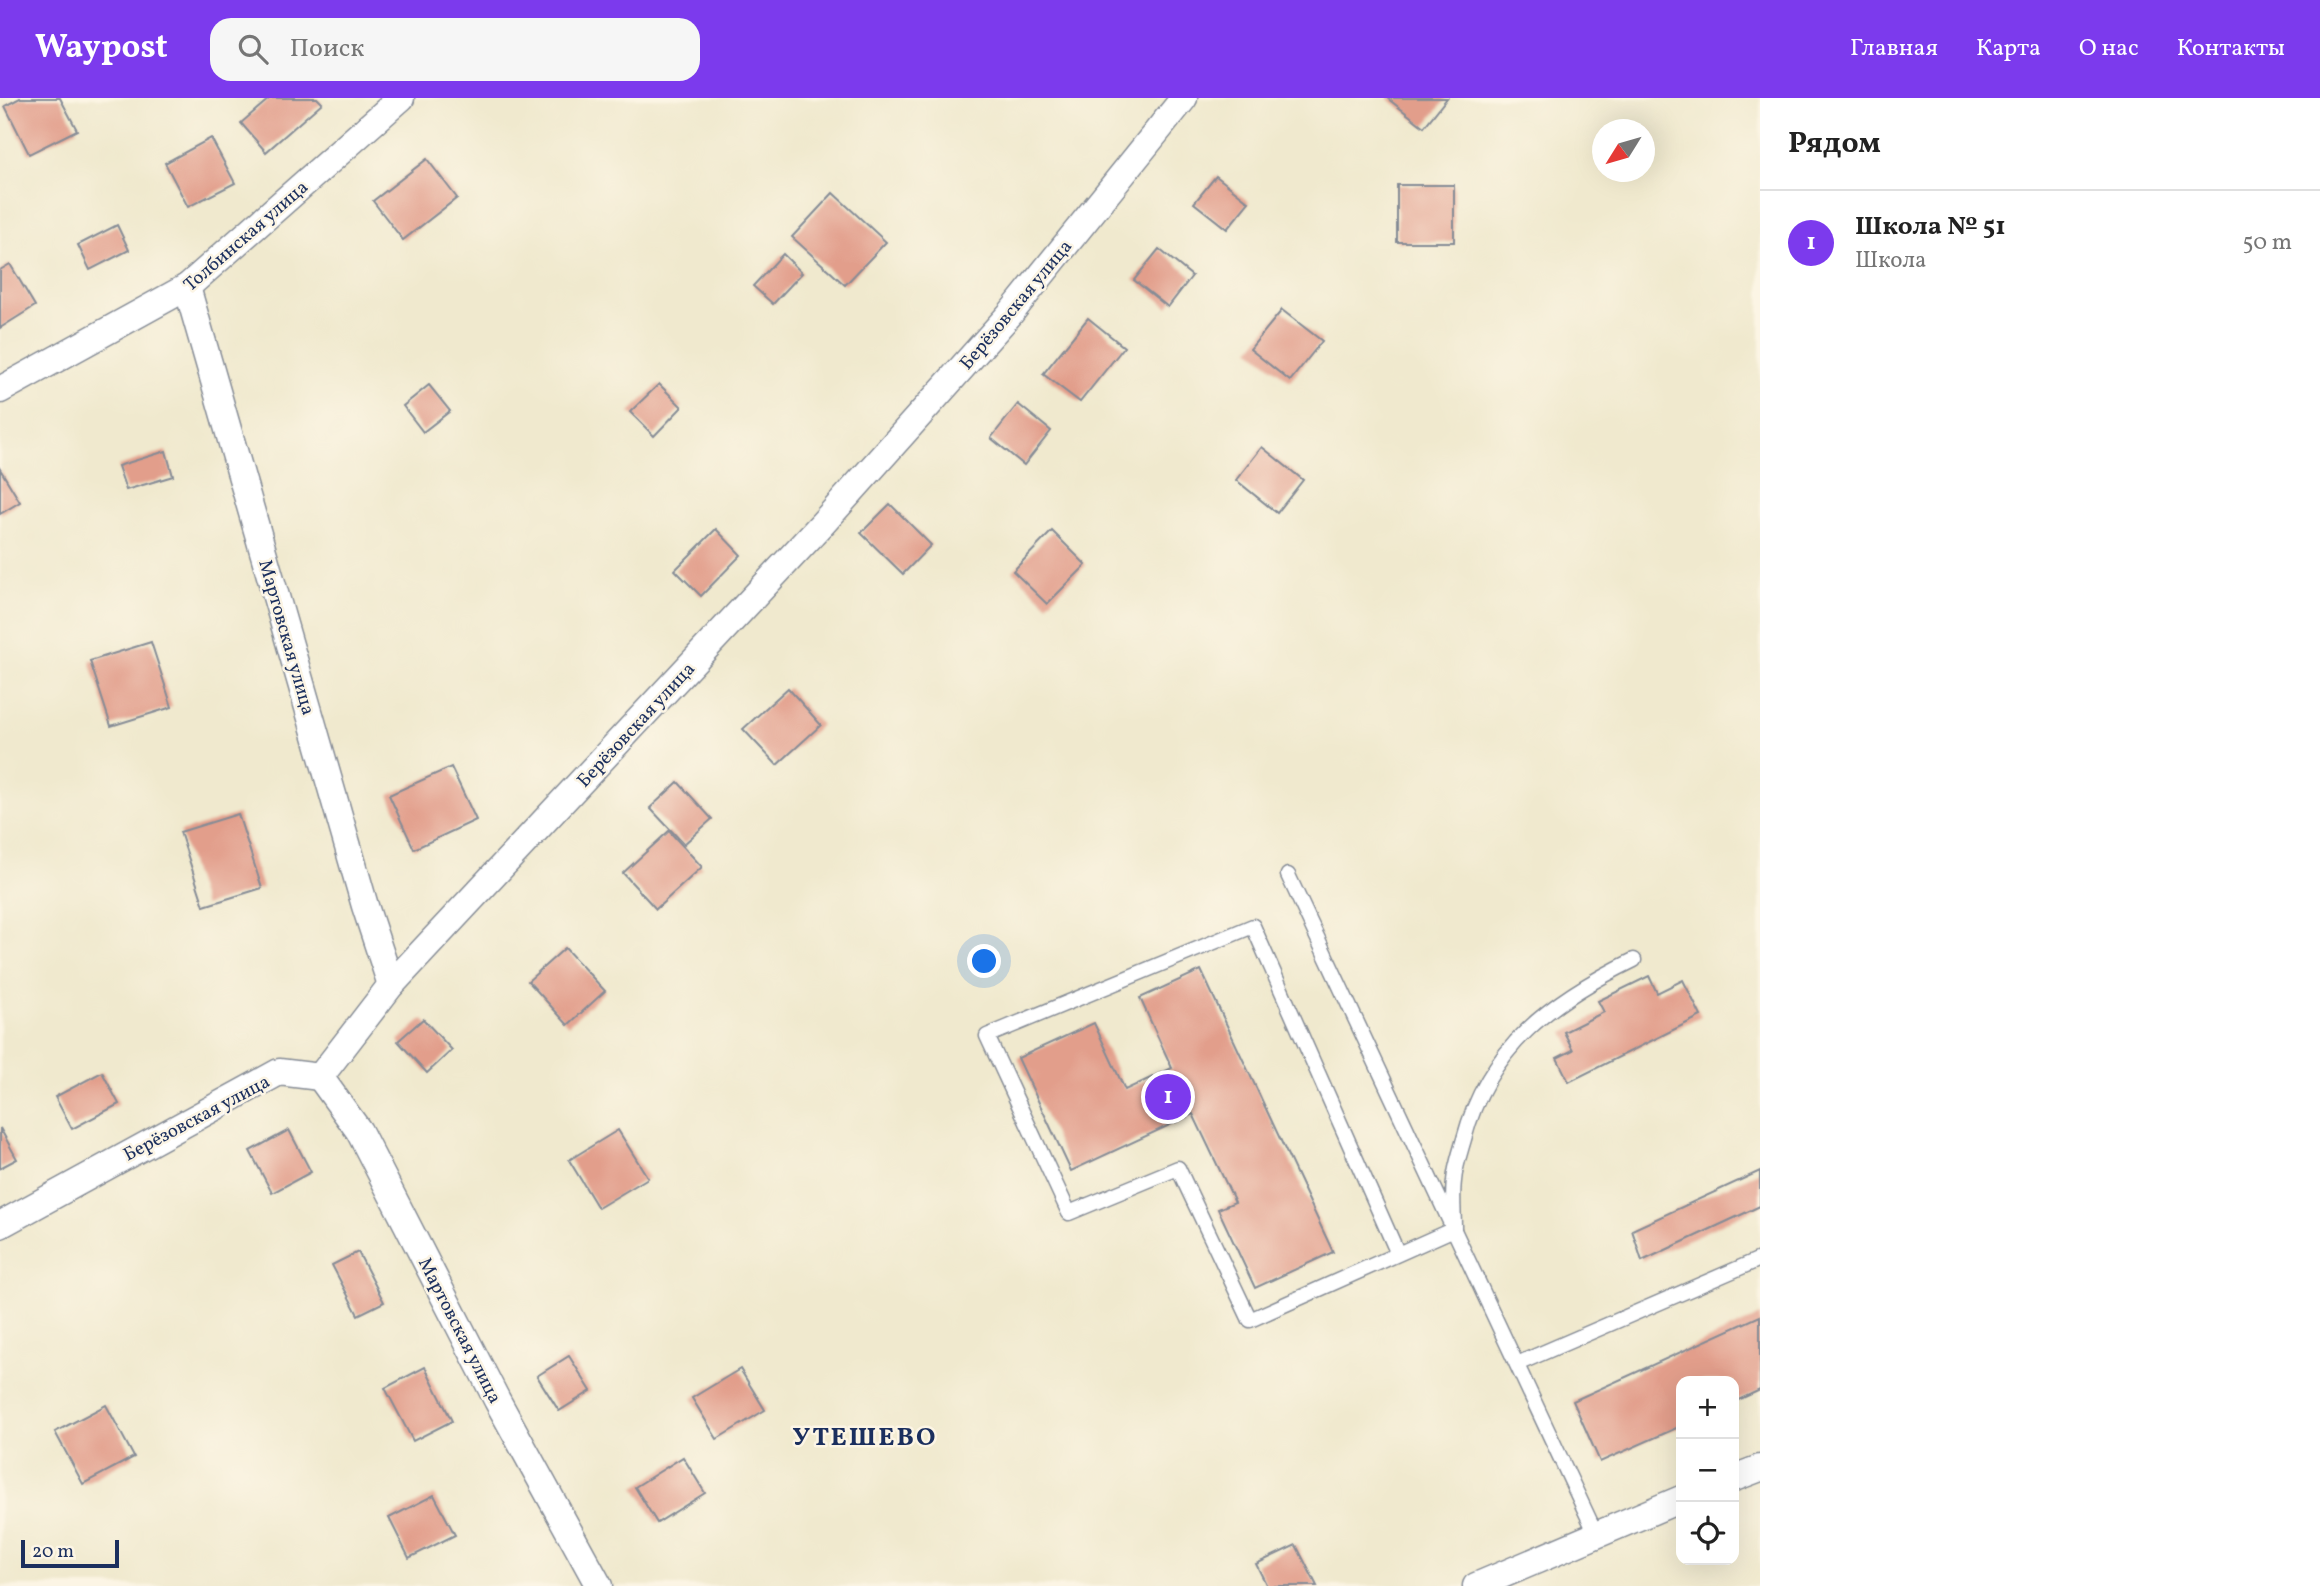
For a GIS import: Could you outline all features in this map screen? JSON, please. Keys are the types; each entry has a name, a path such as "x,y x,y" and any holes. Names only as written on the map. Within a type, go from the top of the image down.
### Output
{"street":[{"name":"Толбинская улица","path":"0,390 187,287 401,98"},
{"name":"Берёзовская улица","path":"0,1225 279,1072 320,1077 391,985 823,523 1010,314 1184,98"},
{"name":"Мартовская улица","path":"187,287 365,906 391,985"},
{"name":"Мартовская улица","path":"320,1077 359,1131 497,1401 599,1586"},
{"path":"1739,1476 1760,1468"},
{"path":"1476,1586 1676,1502"}],"lane":[{"path":"1288,875 1596,1534"},
{"path":"1398,1254 1253,926 987,1036 1069,1213 1178,1168 1250,1320 1398,1254 1454,1229"},
{"path":"1454,1229 1454,1179 1471,1113 1506,1050 1547,1010 1592,980 1634,960"},
{"path":"1517,1364 1760,1259"}],"building":[{"path":"20,98 60,98 77,130 29,154 5,106"},
{"path":"270,98 317,98 322,103 266,152 241,123"},
{"path":"1387,98 1447,98 1424,127"},
{"path":"211,138 235,183 188,207 165,163"},
{"path":"427,159 457,198 403,240 373,201"},
{"path":"1216,176 1249,202 1227,229 1194,203"},
{"path":"1397,185 1454,185 1454,242 1397,242"},
{"path":"833,193 886,242 845,285 792,237"},
{"path":"117,225 129,250 90,270 78,245"},
{"path":"1159,249 1192,276 1168,307 1134,280"},
{"path":"783,254 802,273 773,304 753,286"},
{"path":"10,264 35,306 0,328 0,270"},
{"path":"1282,310 1322,341 1290,381 1250,349"},
{"path":"1088,318 1124,347 1080,402 1043,374"},
{"path":"659,384 682,407 654,436 630,412"},
{"path":"429,385 450,411 423,432 403,406"},
{"path":"1018,404 1051,431 1024,465 991,438"},
{"path":"1262,447 1303,480 1277,513 1236,480"},
{"path":"166,451 173,476 126,490 118,466"},
{"path":"0,469 20,502 0,514"},
{"path":"890,504 931,545 903,574 861,533"},
{"path":"716,529 741,555 701,596 675,570"},
{"path":"1052,531 1086,565 1047,604 1013,571"},
{"path":"151,642 172,707 111,726 90,661"},
{"path":"788,688 821,725 777,765 743,729"},
{"path":"451,767 476,820 414,849 389,795"},
{"path":"678,782 712,819 684,844 650,808"},
{"path":"238,814 262,888 204,906 180,832"},
{"path":"669,831 702,867 656,909 623,873"},
{"path":"565,948 605,991 568,1025 528,981"},
{"path":"1201,970 1333,1252 1255,1288 1218,1209 1235,1202 1193,1114 1071,1171 1018,1058 1094,1023 1125,1090 1172,1068 1140,998"},
{"path":"1649,976 1657,993 1683,980 1701,1016 1569,1082 1557,1058 1573,1050 1564,1032 1604,1012 1598,1001"},
{"path":"423,1019 452,1050 427,1073 398,1041"},
{"path":"102,1072 119,1104 72,1129 55,1097"},
{"path":"0,1128 17,1159 0,1168"},
{"path":"289,1130 311,1172 272,1193 250,1151"},
{"path":"618,1130 648,1178 598,1208 569,1160"},
{"path":"1760,1171 1760,1206 1642,1261 1632,1230"},
{"path":"358,1252 384,1302 358,1315 332,1265"},
{"path":"1760,1316 1760,1390 1739,1400 1739,1376 1676,1376 1676,1428 1600,1462 1573,1401"},
{"path":"569,1356 591,1391 559,1411 537,1376"},
{"path":"425,1367 452,1421 413,1441 385,1388"},
{"path":"740,1369 765,1410 717,1439 692,1398"},
{"path":"106,1405 134,1457 83,1484 55,1432"},
{"path":"683,1457 705,1493 657,1523 635,1487"},
{"path":"434,1495 455,1535 409,1558 389,1518"},
{"path":"1296,1545 1317,1586 1267,1586 1256,1564"}],"place":[{"name":"Школа № 51","path":"1168,1097"}],"district":[{"name":"УТЕШЕВО","path":"865,1436"}]}
